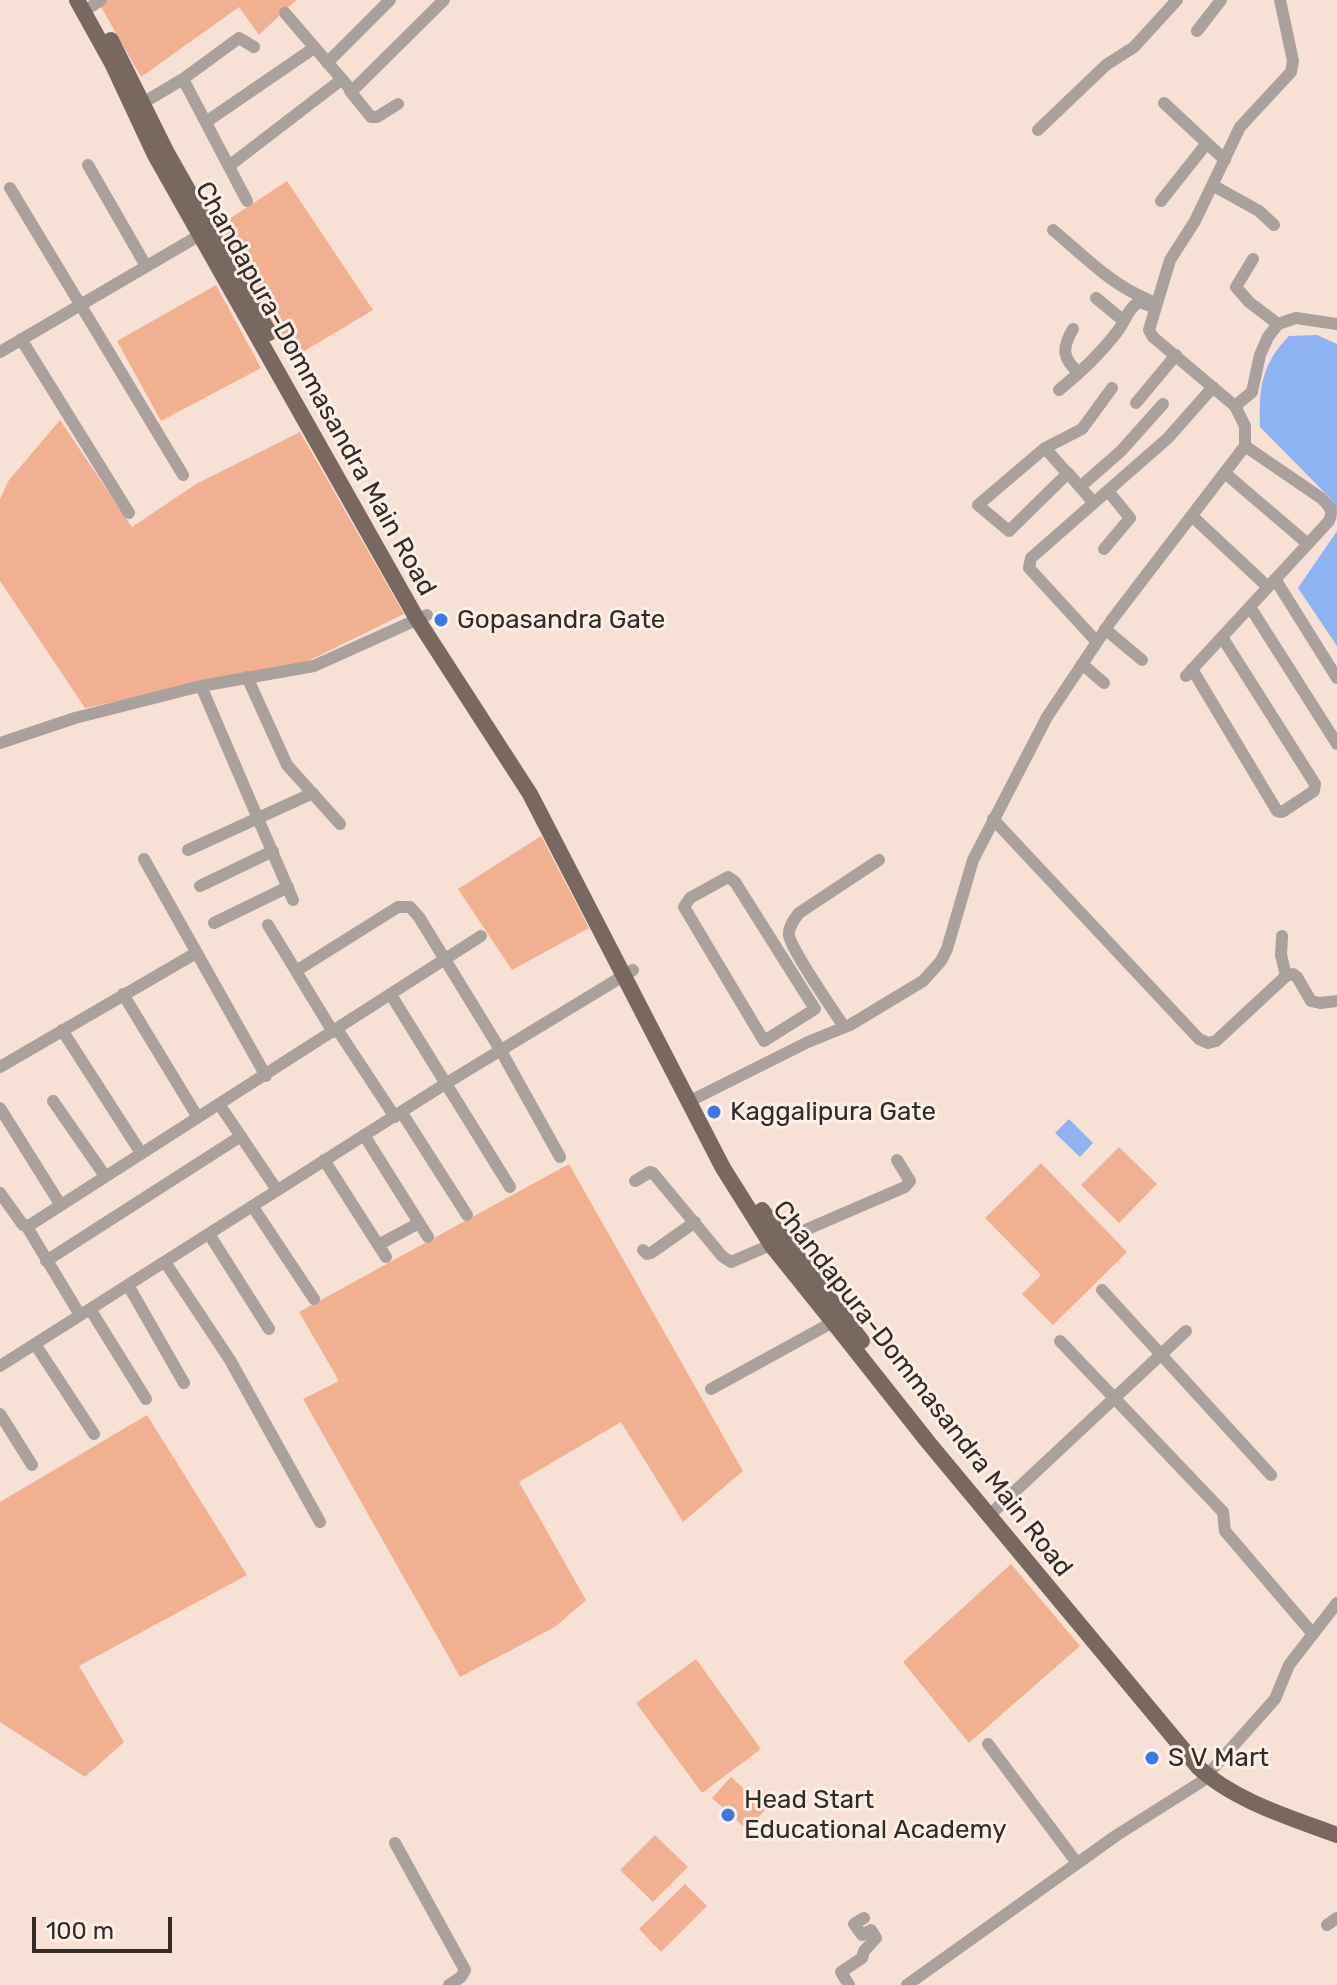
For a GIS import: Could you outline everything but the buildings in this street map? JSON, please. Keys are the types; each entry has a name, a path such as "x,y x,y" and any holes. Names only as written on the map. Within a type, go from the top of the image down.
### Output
{"main road":[{"name":"Chandapura-Dommasandra Main Road","path":"90,1 138,106 155,155 422,617 538,789 694,1099 778,1244 833,1322 1088,1637 1211,1772 1264,1807 1337,1835"},
{"name":"Chandapura-Dommasandra Main Road","path":"138,106 167,153 422,617"},
{"name":"Chandapura-Dommasandra Main Road","path":"778,1244 1211,1772 1262,1796 1337,1823"}],"street":[{"path":"327,63 390,0"},
{"path":"346,86 355,91 444,0"},
{"path":"1038,130 1106,65 1134,47 1177,0"},
{"path":"1197,31 1221,0"},
{"path":"694,1099 844,1027 923,981 941,961 954,931 973,860 1047,717 1105,629 1245,446 1245,426 1235,406 1149,330 1170,260 1214,186 1240,127 1291,72 1293,61 1280,0"},
{"path":"285,13 371,117 377,117 398,104"},
{"path":"138,106 183,79 239,38 254,47"},
{"path":"206,122 314,48"},
{"path":"183,79 247,201"},
{"path":"229,166 346,86"},
{"path":"1164,103 1225,160"},
{"path":"1161,201 1207,143"},
{"path":"88,165 146,266"},
{"path":"1214,186 1259,211 1274,225"},
{"path":"10,188 183,475"},
{"path":"1053,230 1128,292 1155,305"},
{"path":"2,346 21,339 200,235"},
{"path":"1253,259 1236,287 1249,302 1278,324"},
{"path":"1096,298 1124,321"},
{"path":"1059,390 1079,373 1137,303 1155,305"},
{"path":"1235,406 1252,392 1260,355 1278,324 1296,318 1337,324"},
{"path":"1073,329 1067,339 1065,353 1068,364 1079,373"},
{"path":"21,339 129,513"},
{"path":"1136,403 1176,355"},
{"path":"1097,642 1060,605 1028,564 1031,558 1172,434 1213,387"},
{"path":"1067,473 1009,531 978,505 1045,448 1082,429 1112,388"},
{"path":"1080,487 1121,451 1163,404"},
{"path":"1222,637 1315,784 1314,791 1282,812 1277,811 1189,672 1329,521 1331,508 1245,446"},
{"path":"1045,448 1094,503"},
{"path":"1226,474 1308,544"},
{"path":"1104,549 1130,518 1108,491"},
{"path":"1193,517 1272,583 1337,678"},
{"path":"1250,607 1337,744"},
{"path":"0,743 75,718 201,686 314,666 422,617"},
{"path":"1105,629 1142,660"},
{"path":"1082,664 1104,683"},
{"path":"247,677 287,765 340,824"},
{"path":"201,686 293,900"},
{"path":"188,850 313,793"},
{"path":"993,819 1199,1039 1208,1043 1216,1041 1286,976 1293,974 1311,1001 1337,1001"},
{"path":"200,886 273,851"},
{"path":"144,859 266,1076"},
{"path":"844,1027 789,937 790,931 799,913 879,860"},
{"path":"728,877 735,882 814,1005 812,1012 788,1028 764,1041 761,1038 684,907 690,898 728,877"},
{"path":"214,923 288,887"},
{"path":"296,971 398,907 410,907 501,1051 560,1157"},
{"path":"268,925 335,1030 467,1215"},
{"path":"27,1227 481,936"},
{"path":"1282,936 1281,955 1286,976"},
{"path":"0,1067 196,953"},
{"path":"0,1366 445,1084 629,973"},
{"path":"123,994 197,1116"},
{"path":"391,995 510,1187"},
{"path":"788,1028 800,1046"},
{"path":"62,1030 141,1153"},
{"path":"53,1101 105,1176"},
{"path":"219,1104 277,1190"},
{"path":"0,1108 60,1204"},
{"path":"364,1135 428,1237"},
{"path":"46,1261 241,1136"},
{"path":"324,1160 386,1257"},
{"path":"635,1181 653,1173 722,1256 731,1262 909,1184 897,1160"},
{"path":"0,1193 146,1399"},
{"path":"253,1207 314,1299"},
{"path":"643,1250 651,1253 695,1222"},
{"path":"378,1245 419,1223"},
{"path":"209,1234 269,1329"},
{"path":"165,1262 230,1360 320,1522"},
{"path":"128,1285 184,1383"},
{"path":"1102,1290 1271,1475"},
{"path":"711,1389 833,1322"},
{"path":"996,1509 1186,1331"},
{"path":"1060,1341 1223,1512 1225,1531 1313,1634"},
{"path":"35,1344 94,1434"},
{"path":"0,1414 32,1465"},
{"path":"907,1985 1077,1863 1197,1786 1275,1699 1289,1665 1337,1603"},
{"path":"988,1744 1077,1863"},
{"path":"395,1843 465,1970 449,1985"},
{"path":"849,1985 841,1972 862,1958 876,1938 871,1930 862,1935 854,1924 864,1918"}],"shaded area":[{"path":"108,0 296,0 259,35 239,7 141,77 100,5"},
{"path":"287,181 373,310 291,359 220,225"},
{"path":"216,285 261,368 161,421 117,341"},
{"path":"60,420 132,527 196,484 300,432 404,614 306,662 85,708 0,581 0,499 9,480"},
{"path":"541,836 589,928 512,970 458,889"},
{"path":"1119,1147 1157,1184 1119,1223 1081,1185"},
{"path":"1041,1163 1127,1252 1053,1325 1022,1294 1041,1275 985,1218"},
{"path":"569,1164 743,1471 683,1522 621,1422 519,1482 586,1600 555,1627 460,1677 303,1399 339,1381 299,1312"},
{"path":"147,1415 247,1575 79,1666 124,1742 85,1777 0,1722 0,1502"},
{"path":"1011,1564 1080,1646 969,1743 903,1662"},
{"path":"696,1659 761,1749 702,1793 636,1703"},
{"path":"731,1777 766,1809 747,1830 712,1798"},
{"path":"655,1835 688,1867 653,1902 620,1870"},
{"path":"685,1884 707,1906 661,1952 639,1929"}],"water":[{"path":"1317,335 1337,344 1337,511 1331,499 1260,427 1261,388 1273,357 1289,336"},
{"path":"1337,531 1337,646 1298,588"},
{"path":"1069,1119 1093,1143 1080,1157 1055,1133"}],"place":[{"name":"Gopasandra Gate","path":"441,620"},
{"name":"Kaggalipura Gate","path":"714,1112"},
{"name":"S V Mart","path":"1152,1758"},
{"name":"Head Start Educational Academy","path":"728,1815"}]}
